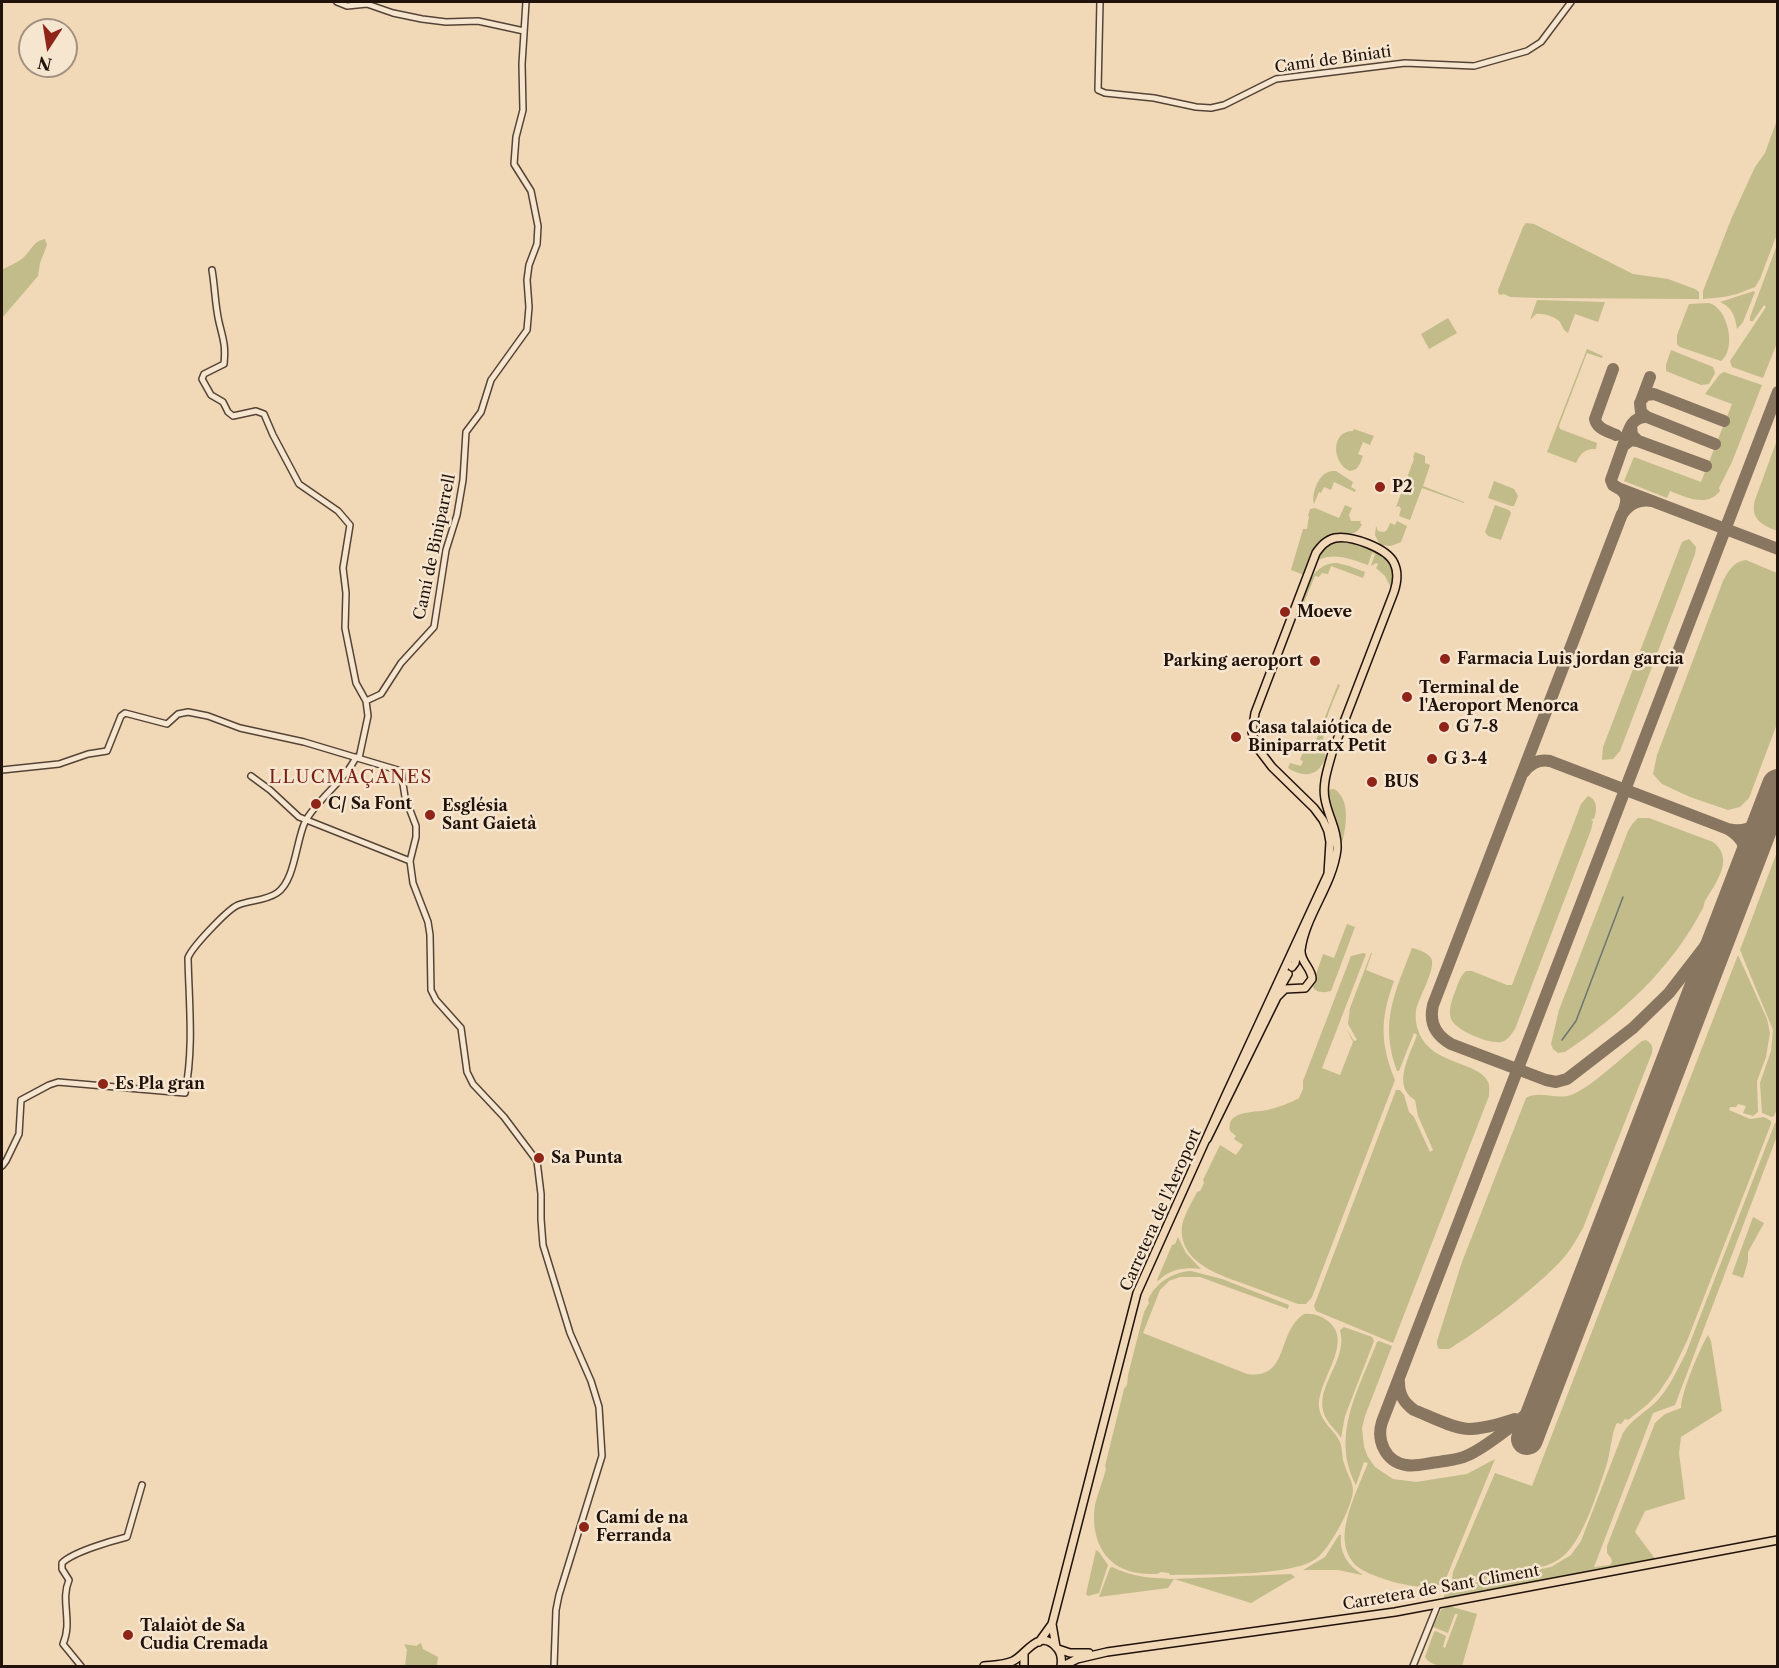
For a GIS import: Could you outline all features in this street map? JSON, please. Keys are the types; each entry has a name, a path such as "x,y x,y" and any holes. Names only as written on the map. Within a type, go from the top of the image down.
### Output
{"main road":[{"name":"Carretera de l'Aeroport","path":"984,1666 1012,1662 1031,1644 1039,1642 1052,1624 1137,1293 1326,878 1330,856 1329,834 1323,820 1314,808 1272,767 1259,750 1253,737 1254,718 1316,553 1322,545 1335,538 1350,539 1386,554 1393,561 1397,580 1326,772 1325,801 1336,834 1337,847 1333,870 1308,928 1302,948 1303,961 1308,967"},
{"path":"1253,1034 1290,971 1305,925"},
{"path":"1207,1139 1277,997 1285,989 1305,988 1311,983 1312,976 1308,967 1300,964 1290,971 1289,982 1297,988"},
{"name":"Carretera de Sant Climent","path":"1107,1652 1366,1617 1778,1540"},
{"name":"Carretera de l'Aeroport","path":"1052,1624 1062,1666"},
{"path":"1039,1642 1047,1642 1075,1654 1107,1652"},
{"path":"1062,1666 1077,1659 1107,1652"},
{"path":"1024,1653 1024,1666"}],"street":[{"path":"338,2 347,6 367,4 393,13 446,22 478,21 524,31"},
{"name":"Camí de Biniparrell","path":"366,701 381,694 401,663 434,627 446,550 457,515 463,480 466,432 481,412 491,380 523,336 528,324 527,280 529,265 537,244 538,226 532,196 513,158 523,110 522,64 526,2"},
{"name":"Camí de Biniati","path":"1100,2 1098,90 1105,93 1154,98 1211,108 1224,105 1276,79 1405,63 1474,66 1527,51 1541,42 1571,2"},
{"path":"2,1166 19,1134 21,1100 49,1085 58,1082 185,1093 190,1072 189,956 201,940 236,905 264,899 279,892 286,883 306,821 357,757 368,717 366,701 356,682 345,628 346,593 343,568 350,525 338,511 298,484 264,414 256,411 233,416 223,402 211,395 202,379 204,374 224,364 224,335 218,321 212,270"},
{"path":"2,770 59,764 88,754 107,751 121,716 125,713 167,724 178,714 188,712 208,716 240,728 304,742 401,771 405,797 416,825 416,837 410,861 413,883 428,922 431,990 434,997 461,1028 467,1072 473,1084 504,1117 537,1161 542,1194 543,1245 570,1334 591,1381 598,1407 602,1456 559,1595 556,1610 554,1666"},
{"path":"251,776 270,790 299,818 410,861"},
{"path":"81,1666 63,1644 68,1633 65,1595 69,1580 62,1569 62,1563 67,1558 127,1537 142,1485"},
{"path":"1414,1666 1438,1604"}],"shaded area":[{"path":"1777,120 1777,234 1760,279 1755,287 1737,294 1703,299 1703,291 1732,217 1755,167 1765,153"},
{"path":"1526,223 1534,224 1633,274 1668,279 1695,289 1699,292 1699,299 1539,298 1500,295 1498,290"},
{"path":"45,239 47,245 38,276 2,318 2,270 21,260 35,244"},
{"path":"1777,245 1777,343 1763,378 1732,367 1730,361 1766,307 1764,305 1753,321 1750,321"},
{"path":"1754,291 1743,322 1737,329 1732,312 1720,302"},
{"path":"1537,300 1605,302 1598,322 1575,314 1568,333 1559,321 1551,316 1536,314 1530,320"},
{"path":"1709,303 1721,312 1728,329 1729,348 1721,361 1677,344 1677,335 1689,304"},
{"path":"1448,318 1457,333 1429,349 1421,334"},
{"path":"1587,349 1603,356 1602,358 1587,353 1559,426 1560,429 1597,443 1596,449 1583,452 1576,463 1547,452"},
{"path":"1671,350 1713,367 1715,373 1709,384 1701,385 1666,371"},
{"path":"1724,372 1762,385 1732,462 1719,488 1720,491 1715,496 1703,500 1696,500 1670,491 1667,498 1624,481 1634,457 1701,482 1732,404 1705,394"},
{"path":"1354,429 1374,436 1370,445 1363,442 1358,454 1363,456 1360,464 1350,471 1340,462 1336,448 1340,436"},
{"path":"1777,440 1778,531 1759,520 1754,512 1755,500"},
{"path":"1415,452 1425,456 1425,463 1430,465 1423,486 1464,503 1422,488 1410,520 1399,516 1401,509 1399,506 1396,507"},
{"path":"1336,471 1353,482 1351,487 1356,490 1355,492 1334,482 1331,490 1324,487 1321,493 1319,492 1314,504 1314,491 1320,478 1327,472"},
{"path":"1494,481 1514,489 1518,496 1514,506 1488,498"},
{"path":"1345,505 1352,508 1349,515 1351,521 1361,521 1362,524 1358,530 1354,533 1330,536 1318,544 1304,575 1291,570 1303,529 1307,529 1310,509 1315,508 1339,518"},
{"path":"1495,505 1511,513 1501,540 1488,536 1485,532"},
{"path":"1397,521 1407,526 1401,542 1391,546 1380,545 1375,535 1376,526 1378,531 1384,532 1390,523 1395,525"},
{"path":"1689,539 1696,547 1695,554 1620,751 1613,759 1602,760 1603,747 1682,542"},
{"path":"1337,542 1367,547 1386,559 1392,570 1391,588 1385,576 1376,568 1378,564 1371,566 1375,554 1372,553 1368,565 1337,556 1318,560 1324,548"},
{"path":"1746,560 1777,573 1777,724 1749,798 1740,807 1728,810 1690,797 1662,784 1653,774 1657,755 1723,581 1729,570"},
{"path":"1337,563 1365,572 1363,578 1331,566 1328,574 1322,573 1319,577 1315,576 1298,617 1306,589 1314,574 1328,564"},
{"path":"1338,684 1340,685 1324,730 1326,759 1318,770 1310,774 1301,774 1288,768 1290,763 1301,766 1303,751 1307,752 1309,747 1313,748"},
{"path":"1334,789 1340,794 1346,809 1345,828 1339,853 1327,790"},
{"path":"1588,796 1594,800 1596,806 1594,819 1591,819 1593,821 1591,830 1515,1029 1507,1039 1501,1042 1473,1036 1454,1024 1450,1016 1452,1002 1461,978 1466,971 1472,971 1512,985 1581,804"},
{"path":"1638,818 1649,818 1713,842 1723,856 1721,872 1703,908 1676,951 1643,989 1606,1022 1565,1052 1558,1053 1551,1044 1559,1010 1628,831"},
{"path":"1777,852 1778,1107 1772,1117 1762,1113 1760,1083 1771,1051 1773,1030 1740,950"},
{"path":"1347,924 1355,927 1331,991 1318,991 1312,986 1323,954 1334,958"},
{"path":"1412,948 1427,954 1432,962 1416,1010 1419,1033 1434,1052 1483,1075 1489,1084 1489,1096 1393,1343 1316,1311 1314,1306 1396,1090 1400,1090 1404,1095 1409,1112 1414,1117 1430,1152 1433,1150 1418,1116 1415,1100 1404,1087 1404,1070 1417,1035 1414,1033 1399,1071 1397,1071 1389,1037 1391,1008"},
{"path":"1372,953 1366,970 1394,981 1384,1019 1384,1042 1395,1080 1312,1297 1306,1304 1298,1304 1227,1278 1204,1266 1187,1250 1182,1226 1184,1217 1204,1183 1203,1180 1220,1145 1236,1155 1243,1145 1234,1139 1236,1136 1230,1131 1232,1119 1242,1114 1270,1109 1299,1098 1303,1089 1303,1081 1351,956 1366,954 1322,1068 1340,1075 1353,1042 1347,1030 1354,1041 1357,1040 1348,1024 1350,1008"},
{"path":"1738,955 1767,1019 1770,1033 1766,1057 1757,1081 1758,1112 1753,1116 1743,1113 1746,1106 1738,1104 1736,1107 1730,1107 1729,1110 1750,1119 1764,1117 1771,1121 1771,1124 1687,1341 1671,1374 1659,1392 1628,1420 1625,1419 1621,1424 1617,1423 1593,1504 1581,1532 1566,1553 1558,1560 1540,1567 1475,1581 1454,1583 1453,1572 1495,1473 1532,1486"},
{"path":"1646,1040 1652,1045 1652,1053 1583,1228 1572,1246 1547,1275 1506,1309 1449,1349 1439,1349 1437,1341 1462,1262 1526,1098 1536,1095 1565,1096 1579,1092"},
{"path":"1777,1122 1777,1136 1675,1405 1653,1413 1594,1567 1610,1565 1612,1562 1607,1553 1607,1546 1655,1423 1665,1414 1681,1408 1687,1382 1708,1335 1711,1341 1722,1411 1681,1437 1679,1453 1685,1499 1645,1511 1635,1532 1656,1560 1448,1599 1444,1597 1453,1587 1551,1567 1571,1555 1581,1541 1623,1433 1634,1420 1660,1398 1686,1353"},
{"path":"1753,1217 1764,1223 1748,1252 1743,1278 1732,1274"},
{"path":"1178,1237 1186,1253 1201,1269 1178,1270 1158,1281 1172,1245"},
{"path":"1191,1271 1222,1279 1289,1305 1288,1309 1200,1277 1180,1277 1169,1281 1160,1290 1143,1333 1247,1374 1261,1374 1270,1370 1277,1362 1289,1332 1304,1314 1323,1318 1336,1331 1338,1340 1336,1351 1323,1386 1319,1407 1325,1422 1340,1442 1343,1460 1353,1490 1345,1516 1334,1536 1317,1558 1305,1564 1289,1569 1247,1573 1170,1575 1161,1572 1141,1573 1128,1571 1115,1564 1108,1558 1099,1543 1094,1524 1095,1505 1148,1300 1155,1288 1165,1279"},
{"path":"1344,1327 1372,1337 1374,1341 1345,1416 1341,1438 1326,1418 1322,1405 1325,1388 1339,1354 1340,1330"},
{"path":"1379,1341 1392,1346 1362,1428 1364,1447 1375,1467 1393,1479 1416,1482 1467,1474 1495,1459 1447,1576 1443,1583 1430,1587 1397,1583 1365,1571 1355,1565 1346,1546 1346,1524 1368,1463 1364,1462 1356,1485 1349,1467 1346,1431 1356,1395"},
{"path":"1341,1535 1343,1553 1362,1575 1338,1570 1303,1570 1325,1557"},
{"path":"1096,1550 1108,1565 1099,1593 1088,1596 1086,1594"},
{"path":"1112,1567 1134,1575 1165,1579 1291,1574 1295,1577 1251,1603 1174,1579 1168,1588 1099,1597"},
{"path":"1449,1606 1477,1614 1462,1666 1436,1665 1425,1657 1436,1631 1446,1636 1443,1647 1445,1648 1458,1614 1455,1614 1448,1633 1433,1627 1441,1610"},
{"path":"421,1643 423,1649 438,1657 437,1666 405,1666 407,1650 404,1644 416,1646"}],"waterway":[{"path":"1562,1040 1576,1021 1623,897"}],"taxiway":[{"path":"1613,369 1595,419 1600,427 1616,435"},
{"path":"1641,401 1650,377"},
{"path":"1543,1397 1507,1430 1474,1452 1460,1458 1406,1465 1393,1460 1384,1450 1380,1436 1382,1422 1778,392"},
{"path":"1642,399 1646,395 1654,394 1724,421"},
{"path":"1638,441 1631,440 1623,446 1633,423 1641,417 1647,417 1641,412 1640,403"},
{"path":"1647,417 1715,444"},
{"path":"1631,426 1632,435 1638,441 1706,466"},
{"path":"1618,488 1611,480 1623,446"},
{"path":"1623,513 1626,499 1624,493 1618,488 1778,549"},
{"path":"1652,501 1635,503 1622,514 1433,1005 1434,1028 1451,1044 1546,1080 1556,1082 1567,1079 1633,1028 1669,993 1717,928 1739,885"},
{"path":"1524,772 1536,762 1550,761 1728,829"},
{"path":"1744,873 1745,848 1739,837 1728,829 1740,830 1751,827 1768,811"},
{"path":"1399,1382 1401,1395 1410,1407 1455,1426 1468,1429 1480,1428 1515,1419"}],"runway":[{"path":"1527,1439 1778,785"}],"place":[{"name":"P2","path":"1380,487"},
{"name":"Moeve","path":"1285,612"},
{"name":"Farmacia Luis jordan garcia","path":"1445,659"},
{"name":"Parking aeroport","path":"1315,661"},
{"name":"Terminal de l'Aeroport Menorca","path":"1407,697"},
{"name":"G 7-8","path":"1444,727"},
{"name":"Casa talaiótica de Biniparratx Petit","path":"1236,737"},
{"name":"G 3-4","path":"1432,759"},
{"name":"BUS","path":"1372,782"},
{"name":"C/ Sa Font","path":"316,804"},
{"name":"Església Sant Gaietà","path":"430,815"},
{"name":"Es Pla gran","path":"103,1084"},
{"name":"Sa Punta","path":"539,1158"},
{"name":"Camí de na Ferranda","path":"584,1527"},
{"name":"Talaiòt de Sa Cudia Cremada","path":"128,1635"}],"district":[{"name":"LLUCMAÇANES","path":"351,778"}]}
